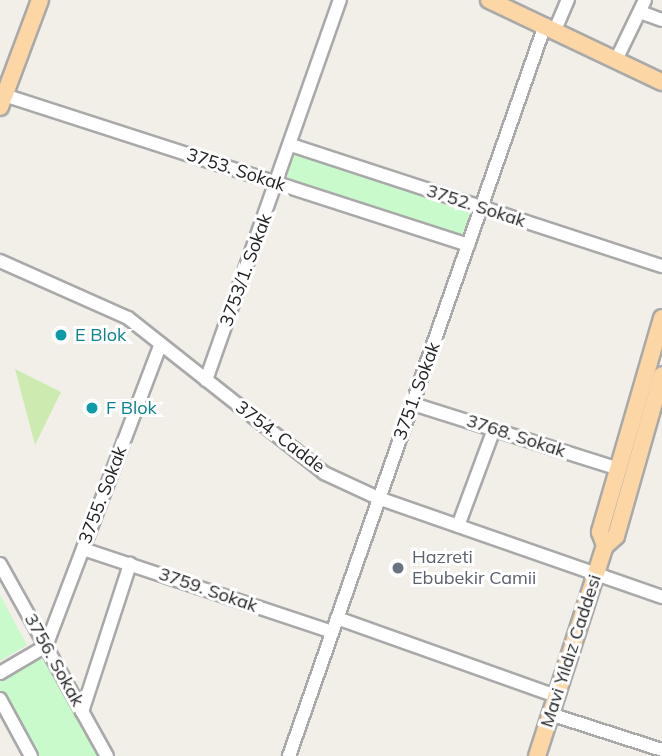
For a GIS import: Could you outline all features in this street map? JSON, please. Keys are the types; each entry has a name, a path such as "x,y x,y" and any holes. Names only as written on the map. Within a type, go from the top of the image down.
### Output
{"main road":[{"path":"2,101 40,0"},
{"path":"492,1 617,58 662,82"},
{"name":"Mavi Yıldız Caddesi","path":"537,756 605,546 616,536 656,385 662,318"},
{"name":"Mavi Yıldız Caddesi","path":"605,546 600,532 619,469 656,385"}],"street":[{"name":"3753/1. Sokak","path":"206,380 340,0"},
{"name":"3751. Sokak","path":"289,756 481,208 550,27 568,0"},
{"path":"617,58 642,6 662,20"},
{"name":"3753. Sokak","path":"2,101 468,245"},
{"name":"3752. Sokak","path":"290,145 662,266"},
{"name":"3754. Cadde","path":"0,261 114,310 161,344 311,464 378,498 662,597"},
{"name":"3755. Sokak","path":"46,646 161,344"},
{"name":"3768. Sokak","path":"412,404 619,469"},
{"path":"458,526 494,429"},
{"name":"3759. Sokak","path":"83,549 332,632"},
{"name":"3756. Sokak","path":"0,564 107,756"},
{"path":"82,712 130,564"},
{"path":"337,618 556,696"},
{"path":"0,673 46,646"},
{"path":"0,699 31,756"},
{"path":"550,714 662,750"}],"green space":[{"path":"293,154 473,210 464,239 285,181"},
{"path":"15,369 61,392 35,445"},
{"path":"0,595 27,645 0,661"},
{"path":"40,654 98,756 34,756 0,693 0,677"}],"place":[{"name":"E Blok","path":"61,335"},
{"name":"F Blok","path":"92,408"},
{"name":"Hazreti Ebubekir Camii","path":"398,568"}]}
